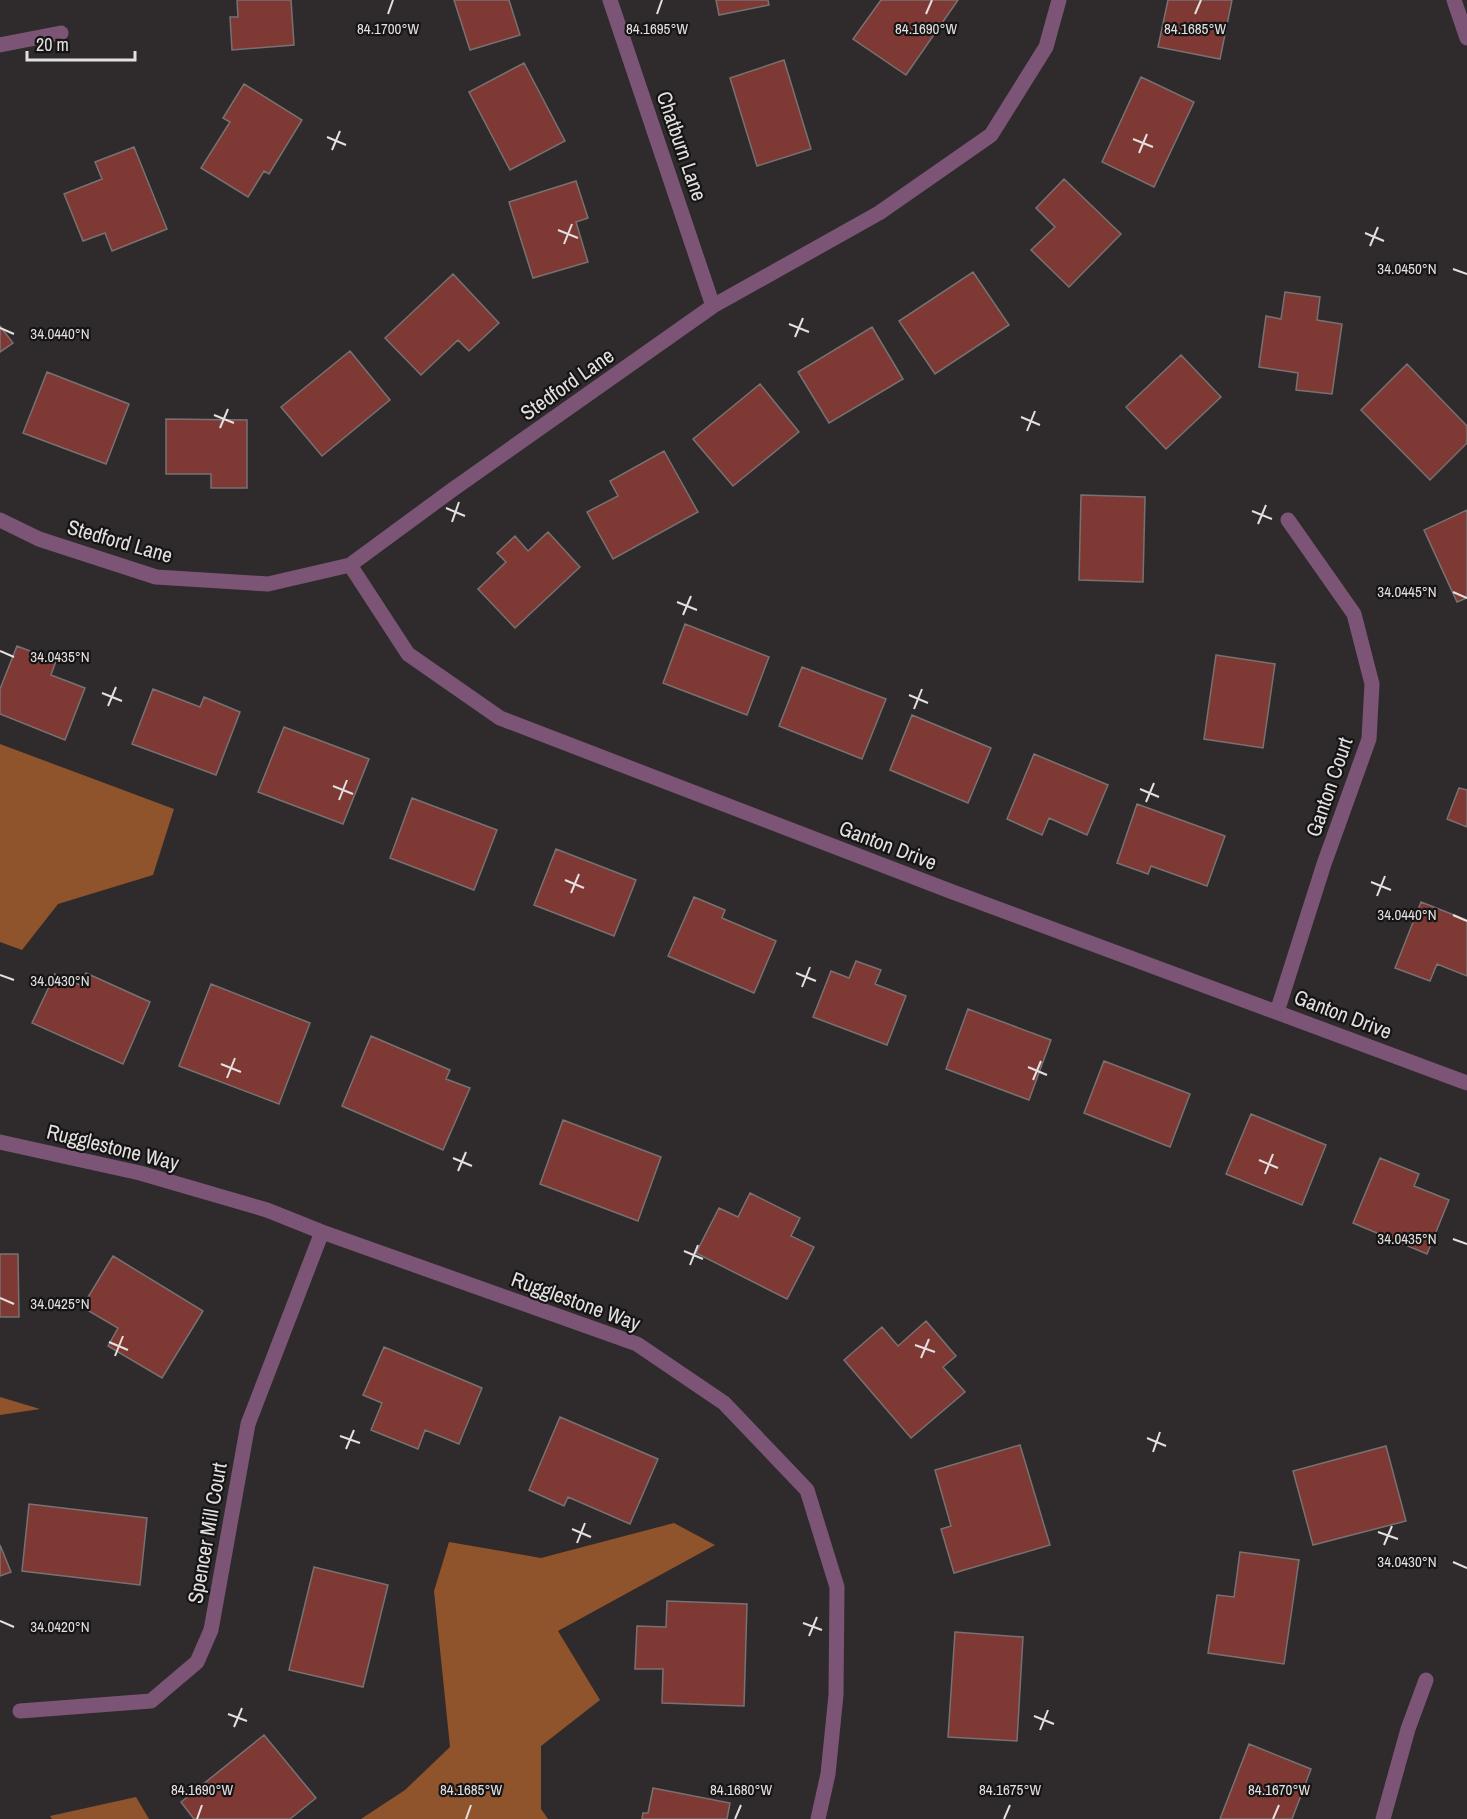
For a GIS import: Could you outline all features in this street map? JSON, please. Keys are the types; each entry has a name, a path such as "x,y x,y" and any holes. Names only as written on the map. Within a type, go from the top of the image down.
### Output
{"street":[{"name":"Chatburn Lane","path":"610,0 713,306"},
{"name":"Stedford Lane","path":"0,520 39,539 156,577 268,584 350,565 452,490 713,306 879,213 991,135 1047,47 1059,0"},
{"path":"1454,0 1467,38"},
{"path":"0,45 61,33"},
{"name":"Ganton Court","path":"1277,1012 1324,864 1369,739 1372,684 1354,614 1288,520"},
{"name":"Ganton Drive","path":"350,565 408,654 500,718 950,891 1467,1083"},
{"name":"Rugglestone Way","path":"0,1142 140,1173 267,1210 322,1232 637,1344 724,1403 807,1491 837,1587 836,1695 828,1774 818,1819"},
{"name":"Spencer Mill Court","path":"20,1710 151,1701 197,1662 211,1630 248,1424 322,1232"},
{"path":"1383,1819 1408,1729 1426,1680"}],"shaded area":[{"path":"0,744 174,809 153,875 58,904 22,950 0,942"},
{"path":"0,1397 40,1409 0,1415"},
{"path":"674,1523 715,1545 558,1631 600,1700 541,1746 541,1809 548,1819 361,1819 405,1790 450,1747 434,1591 449,1542 541,1558"},
{"path":"136,1797 149,1819 52,1819 50,1816"}],"building":[{"path":"237,0 291,0 294,45 232,50 230,17 238,17"},
{"path":"454,0 509,0 520,35 470,50"},
{"path":"716,0 768,0 769,5 719,15"},
{"path":"881,0 958,0 906,75 853,39"},
{"path":"1168,0 1232,0 1220,59 1158,47"},
{"path":"784,60 811,149 757,166 730,78"},
{"path":"524,63 565,141 510,170 469,92"},
{"path":"1141,77 1194,102 1154,187 1102,162"},
{"path":"244,84 302,120 269,174 264,171 248,197 201,168 230,122 223,118"},
{"path":"134,147 167,229 112,251 105,233 83,241 64,194 102,179 95,162"},
{"path":"1064,179 1121,234 1069,287 1031,250 1055,227 1036,208"},
{"path":"576,181 588,218 576,222 588,262 533,278 509,202"},
{"path":"973,272 1009,325 935,374 899,321"},
{"path":"453,274 499,323 469,351 458,340 421,375 385,338"},
{"path":"1285,292 1320,297 1317,320 1342,324 1332,394 1296,390 1298,373 1259,367 1266,316 1281,319"},
{"path":"0,326 13,343 0,352"},
{"path":"872,327 903,379 829,423 798,372"},
{"path":"350,351 390,400 322,456 281,407"},
{"path":"1181,355 1221,397 1166,449 1126,407"},
{"path":"1407,364 1467,426 1467,443 1430,480 1361,410"},
{"path":"47,372 129,404 106,464 23,433"},
{"path":"760,384 799,432 733,486 693,439"},
{"path":"166,419 247,420 247,488 211,488 211,474 166,474"},
{"path":"664,451 698,512 613,559 587,512 618,496 610,481"},
{"path":"1081,495 1145,497 1143,582 1079,580"},
{"path":"1467,510 1467,598 1457,602 1424,530"},
{"path":"548,532 580,567 515,628 478,589 506,562 497,553 515,536 528,551"},
{"path":"685,624 769,657 747,715 663,683"},
{"path":"17,646 56,661 51,675 85,688 65,740 0,714 0,689"},
{"path":"1216,655 1275,664 1263,748 1204,739"},
{"path":"802,667 886,699 862,759 779,726"},
{"path":"153,689 200,707 204,697 240,712 216,775 132,744"},
{"path":"912,715 991,748 968,803 890,770"},
{"path":"284,727 369,759 343,824 258,792"},
{"path":"1034,754 1108,785 1087,835 1049,818 1042,835 1007,819"},
{"path":"1459,788 1467,790 1467,827 1447,819"},
{"path":"412,798 497,830 474,890 390,858"},
{"path":"1137,804 1225,836 1207,886 1151,866 1148,874 1117,863"},
{"path":"556,849 636,880 614,936 534,905"},
{"path":"694,897 725,910 722,918 776,941 754,993 668,956"},
{"path":"1421,902 1467,920 1467,976 1437,964 1430,981 1395,968"},
{"path":"856,961 881,970 875,984 906,996 887,1045 813,1017 831,971 849,978"},
{"path":"86,973 150,1002 123,1064 32,1023 55,974 80,985"},
{"path":"211,984 310,1023 279,1104 179,1066"},
{"path":"968,1009 1051,1040 1029,1100 946,1069"},
{"path":"371,1036 450,1070 446,1079 470,1088 443,1150 342,1106"},
{"path":"1104,1061 1190,1094 1170,1147 1084,1113"},
{"path":"1251,1114 1326,1145 1302,1205 1226,1174"},
{"path":"563,1120 661,1157 638,1221 540,1184"},
{"path":"1380,1158 1419,1174 1414,1186 1449,1200 1427,1254 1353,1223"},
{"path":"750,1193 800,1218 791,1236 814,1247 787,1299 696,1253 719,1208 738,1217"},
{"path":"0,1254 18,1254 19,1317 0,1317"},
{"path":"113,1256 203,1311 162,1378 108,1346 118,1328 82,1307"},
{"path":"926,1321 956,1356 943,1367 965,1392 911,1438 844,1360 882,1327 898,1346"},
{"path":"384,1347 482,1388 459,1444 425,1430 418,1449 371,1430 382,1403 363,1395"},
{"path":"560,1417 658,1459 630,1524 568,1497 564,1506 529,1490"},
{"path":"1020,1445 1050,1545 954,1573 941,1529 951,1526 935,1470"},
{"path":"1386,1446 1406,1521 1313,1545 1293,1471"},
{"path":"29,1504 147,1518 140,1585 22,1571"},
{"path":"0,1545 11,1572 0,1576"},
{"path":"1240,1552 1299,1560 1284,1664 1208,1653 1217,1595 1234,1597"},
{"path":"314,1567 388,1585 363,1687 289,1670"},
{"path":"667,1601 747,1604 744,1706 662,1703 663,1669 635,1669 637,1626 666,1627"},
{"path":"955,1632 1023,1637 1017,1741 948,1737"},
{"path":"264,1735 316,1798 290,1819 194,1819 181,1802"},
{"path":"1249,1744 1311,1769 1292,1819 1220,1819"},
{"path":"653,1788 730,1803 727,1819 642,1819 643,1813 648,1813"}]}
